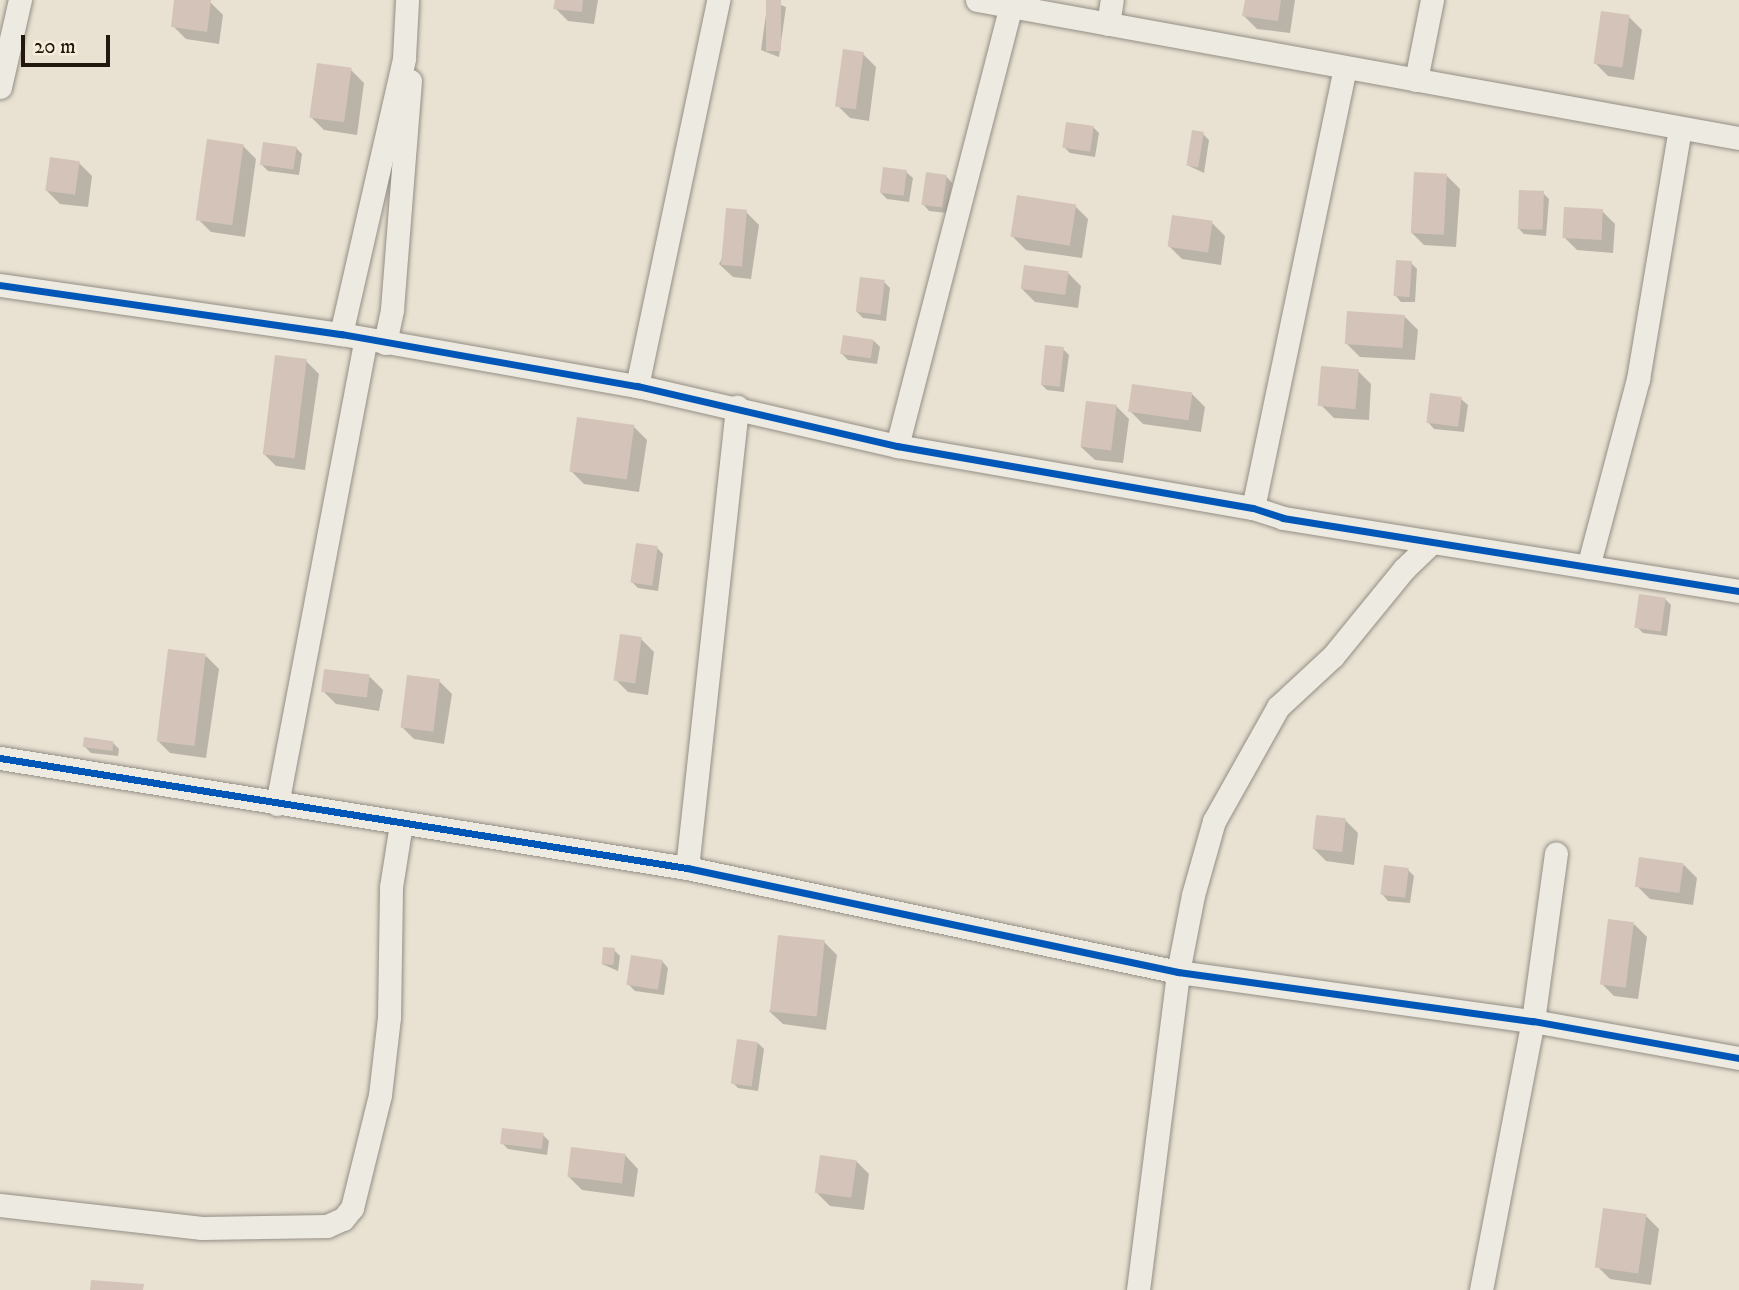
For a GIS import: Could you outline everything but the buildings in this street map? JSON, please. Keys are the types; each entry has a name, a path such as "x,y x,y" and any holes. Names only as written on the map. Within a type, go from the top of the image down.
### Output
{"street":[{"path":"0,87 20,0"},
{"path":"341,334 404,58 407,0"},
{"path":"637,387 718,0"},
{"path":"977,0 1012,6 1061,7 1108,24 1739,138"},
{"path":"1108,24 1112,0"},
{"path":"1416,80 1432,0"},
{"path":"897,446 1012,6"},
{"path":"277,804 376,341 392,309 411,82 404,58"},
{"path":"1254,508 1345,67"},
{"path":"1588,567 1637,379 1680,128"},
{"path":"0,285 341,334 637,387 737,407 897,446 1254,508 1283,518 1739,591"},
{"path":"687,868 737,407"},
{"path":"1138,1290 1178,972 1193,895 1214,821 1278,707 1333,656 1404,569 1432,542"},
{"path":"0,758 687,868 1178,972 1533,1021 1739,1058"},
{"path":"0,1205 202,1228 327,1226 343,1219 352,1208 380,1095 389,1017 391,887 401,824"},
{"path":"1481,1290 1533,1021 1556,853"}],"cycle path":[{"path":"0,285 341,334 637,386 897,446 1253,508 1283,518 1739,591"},
{"path":"0,758 687,868 1178,972 1533,1021 1739,1058"}]}
